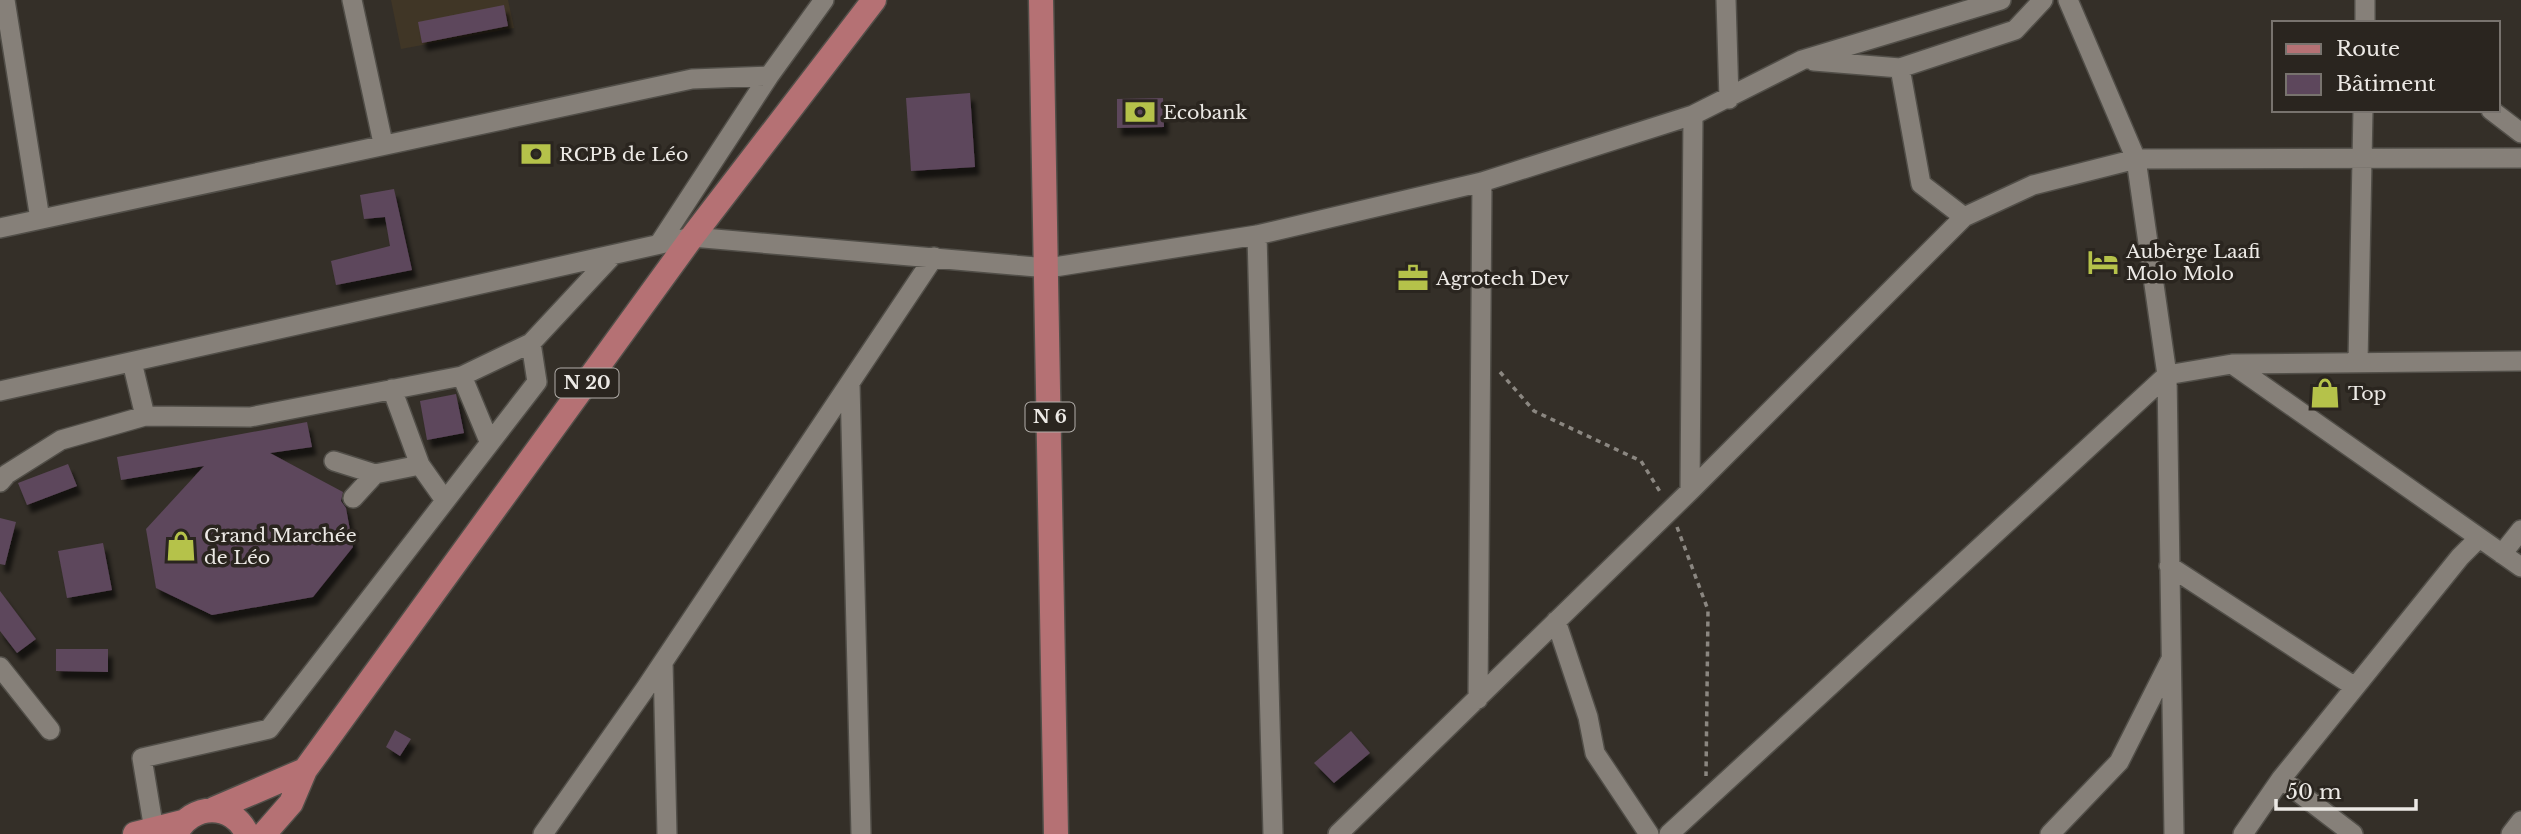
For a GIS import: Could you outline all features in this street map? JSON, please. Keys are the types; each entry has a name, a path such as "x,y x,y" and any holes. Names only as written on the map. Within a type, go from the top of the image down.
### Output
{"main road":[{"name":"N 20","path":"264,834 291,803 305,770 692,237 874,0"},
{"name":"N 6","path":"1041,0 1048,268 1056,834"},
{"path":"162,830 192,815 214,809 305,770"},
{"path":"214,809 233,816 247,834"}],"street":[{"path":"5,0 40,219"},
{"path":"352,0 383,143"},
{"path":"659,244 769,76 824,0"},
{"path":"1726,0 1729,99"},
{"path":"0,391 692,237 1048,268 1257,235 1482,182 1693,115 1802,60 2001,0"},
{"path":"1802,60 1900,68 2015,30 2043,0"},
{"path":"2068,0 2136,159 2167,375 2174,834"},
{"path":"1900,68 1921,184 1964,217"},
{"path":"0,228 383,143 692,79 769,76"},
{"path":"2358,362 2363,112"},
{"path":"2494,112 2521,133"},
{"path":"1690,491 1693,115"},
{"path":"1338,834 1690,491 1964,217 2033,185 2136,159 2521,158"},
{"path":"1478,699 1482,182"},
{"path":"1257,235 1273,834"},
{"path":"0,482 7,474 61,440 145,416 250,417 462,376 531,343 613,255"},
{"path":"543,834 663,662 934,257"},
{"path":"162,830 142,758 269,729 537,382 531,343"},
{"path":"1669,834 2167,375 2232,364 2521,361"},
{"path":"132,362 145,416"},
{"path":"2232,364 2521,567"},
{"path":"462,376 489,441"},
{"path":"850,384 861,834"},
{"path":"392,389 420,465 444,499"},
{"path":"334,461 375,474 420,465"},
{"path":"353,498 375,474"},
{"path":"2502,554 2521,530"},
{"path":"2243,834 2281,779 2459,557 2479,538"},
{"path":"2169,566 2355,687"},
{"path":"1556,621 1588,717 1595,753 1648,834"},
{"path":"2055,833 2119,762 2171,660"},
{"path":"663,662 667,834"},
{"path":"0,667 50,730"},
{"path":"2281,779 2353,834"},
{"path":"2511,834 2521,821"}],"shaded area":[{"path":"391,0 508,0 514,28 401,49"}],"building":[{"path":"504,5 508,26 422,43 418,22"},
{"path":"970,93 975,167 911,171 906,98"},
{"path":"1163,98 1164,127 1117,128 1117,99"},
{"path":"394,189 412,270 336,285 331,261 390,246 385,217 364,219 360,195"},
{"path":"456,394 464,433 427,440 420,401"},
{"path":"307,422 312,447 270,453 343,492 341,501 346,508 353,547 313,597 212,615 156,588 146,529 204,466 121,480 117,457"},
{"path":"68,464 77,486 27,505 18,483"},
{"path":"0,518 16,522 5,565 0,564"},
{"path":"103,543 112,590 67,598 58,551"},
{"path":"0,591 36,639 17,653 0,631"},
{"path":"56,649 108,649 108,672 56,671"},
{"path":"395,730 411,739 400,756 386,747"},
{"path":"1351,731 1370,753 1334,783 1314,763"}],"place":[{"name":"Ecobank","path":"1140,112"},
{"name":"RCPB de Léo","path":"536,154"},
{"name":"Aubèrge Laafi Molo Molo","path":"2103,262"},
{"name":"Agrotech Dev","path":"1413,278"},
{"name":"Top","path":"2325,393"},
{"name":"Grand Marchée de Léo","path":"181,546"}]}
